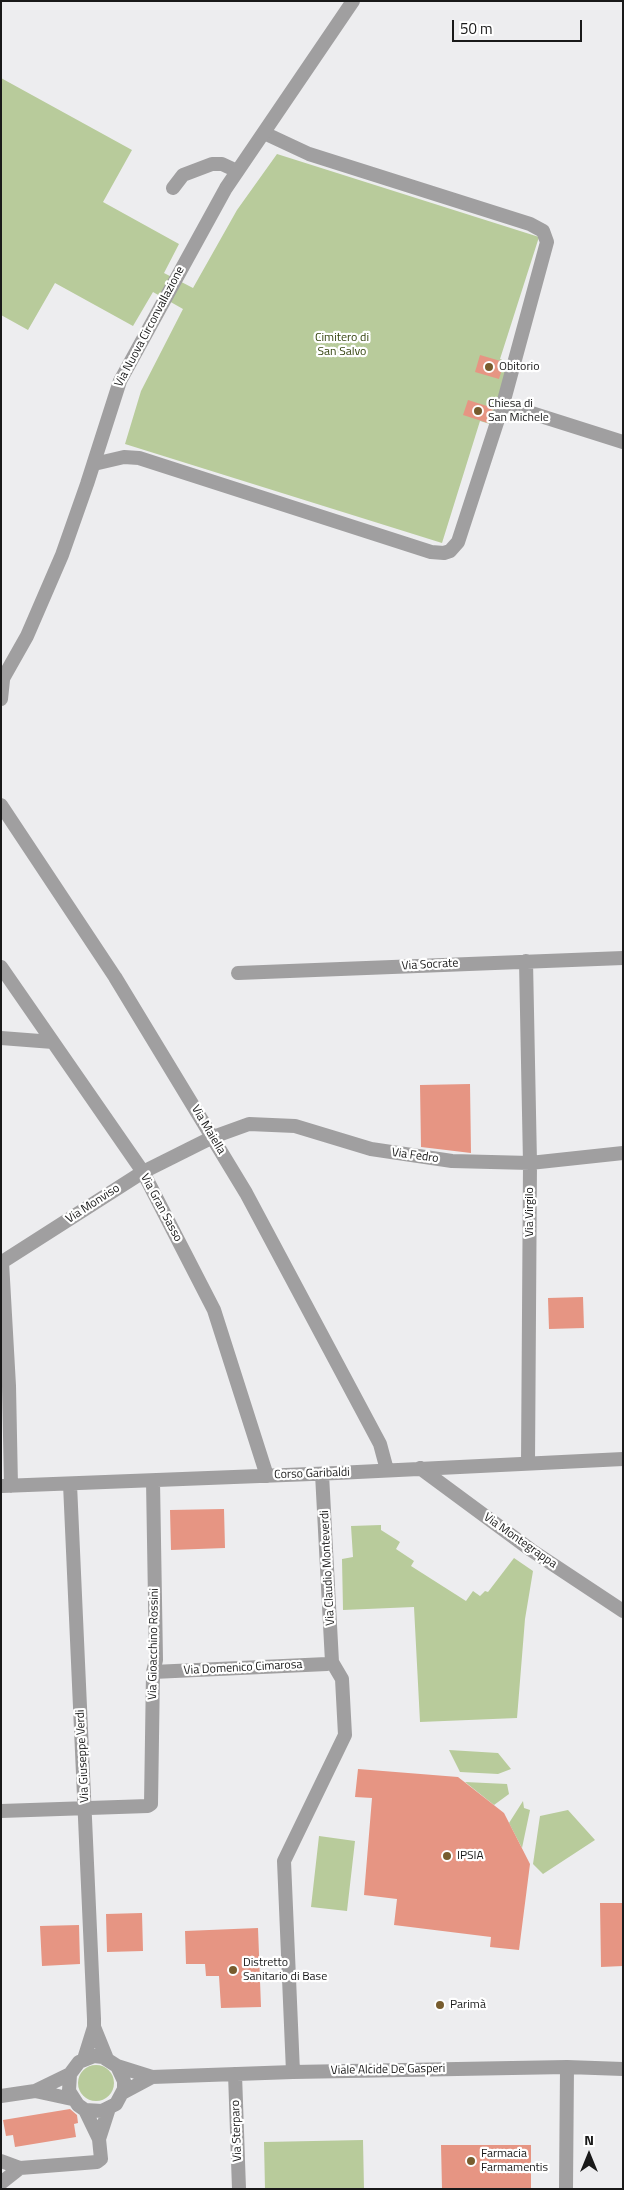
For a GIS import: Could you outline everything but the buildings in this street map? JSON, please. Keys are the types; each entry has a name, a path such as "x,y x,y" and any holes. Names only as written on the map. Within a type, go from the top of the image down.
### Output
{"street":[{"name":"Via Nuova Circonvallazione","path":"1,699 2,681 27,636 62,555 94,464 120,381 177,275 237,170 353,1"},
{"path":"94,464 124,457 139,458 431,552 444,553 455,548 503,404 547,242 543,231 530,224 309,154 264,133"},
{"path":"173,188 183,175 212,164 222,164 237,170"},
{"path":"503,404 623,442"},
{"name":"Via Maiella","path":"1,801 115,977 246,1193 375,1435 387,1470"},
{"name":"Via Socrate","path":"238,973 623,958"},
{"name":"Via Virgilo","path":"526,961 530,1163 528,1463"},
{"name":"Via Gran Sasso","path":"1,967 142,1172 214,1310 268,1476"},
{"path":"1,1038 53,1042"},
{"name":"Via Fedro","path":"213,1137 249,1124 295,1126 371,1150 452,1161 530,1163 623,1153"},
{"name":"Via Monviso","path":"2,1262 142,1172 213,1137"},
{"path":"2,1262 9,1386 6,1486"},
{"name":"Corso Garibaldi","path":"6,1486 322,1474 623,1459"},
{"name":"Via Montegrappa","path":"420,1468 531,1550 623,1611"},
{"name":"Via Claudio Monteverdi","path":"322,1474 332,1662"},
{"name":"Via Gioacchino Rossini","path":"85,1808 148,1806 152,1801 153,1672 156,1660 153,1481"},
{"name":"Via Giuseppe Verdi","path":"70,1484 94,2027 84,2059"},
{"path":"293,2072 284,1861 345,1735 342,1679 332,1662"},
{"name":"Via Domenico Cimarosa","path":"153,1672 327,1664 332,1662"},
{"path":"1,1811 85,1808"},
{"name":"Via Giuseppe Verdi","path":"94,2027 112,2062"},
{"path":"1,2096 36,2091 70,2074 84,2059 94,2056 112,2062 124,2081 122,2094 116,2104 109,2108 102,2111 85,2110"},
{"name":"Viale Alcide De Gasperi","path":"112,2062 152,2077 293,2072 567,2067 623,2069"},
{"path":"566,2189 567,2067"},
{"path":"70,2074 69,2091 72,2099"},
{"name":"Via Sterparo","path":"235,2074 239,2189"},
{"name":"Viale Alcide De Gasperi","path":"122,2094 152,2077"},
{"path":"1,2161 10,2166 20,2168 97,2162 101,2159 99,2139 85,2110 72,2099 36,2091"},
{"path":"99,2139 109,2108"},
{"path":"1,2183 20,2168"}],"green space":[{"name":"Cimitero di San Salvo","path":"1,78 132,150 103,202 179,244 164,273 193,288 237,210 277,154 539,237 500,359 512,364 493,425 480,421 442,543 125,444 141,391 183,309 153,292 133,326 55,283 28,330 1,315"},
{"path":"381,1525 381,1530 400,1542 396,1549 414,1561 411,1566 466,1601 473,1591 480,1596 485,1591 488,1592 514,1558 533,1571 525,1619 517,1718 420,1722 414,1607 343,1610 342,1559 353,1557 351,1526"},
{"path":"449,1750 498,1753 511,1769 498,1774 460,1772"},
{"path":"465,1782 507,1784 509,1794 494,1805"},
{"path":"523,1801 524,1808 530,1810 522,1848 509,1823"},
{"path":"568,1810 595,1840 543,1874 533,1864 540,1816"},
{"path":"319,1836 355,1841 347,1911 311,1907"},
{"path":"96,2065 109,2070 114,2083 109,2096 96,2101 83,2096 78,2083 83,2070"},
{"path":"363,2140 364,2189 265,2189 264,2142"}],"place":[{"name":"Obitorio","path":"489,367"},
{"name":"Chiesa di San Michele","path":"478,411"},
{"name":"IPSIA","path":"447,1856"},
{"name":"Distretto Sanitario di Base","path":"233,1970"},
{"name":"Parimà","path":"440,2005"},
{"name":"Farmacia Farmamentis","path":"471,2161"}]}
